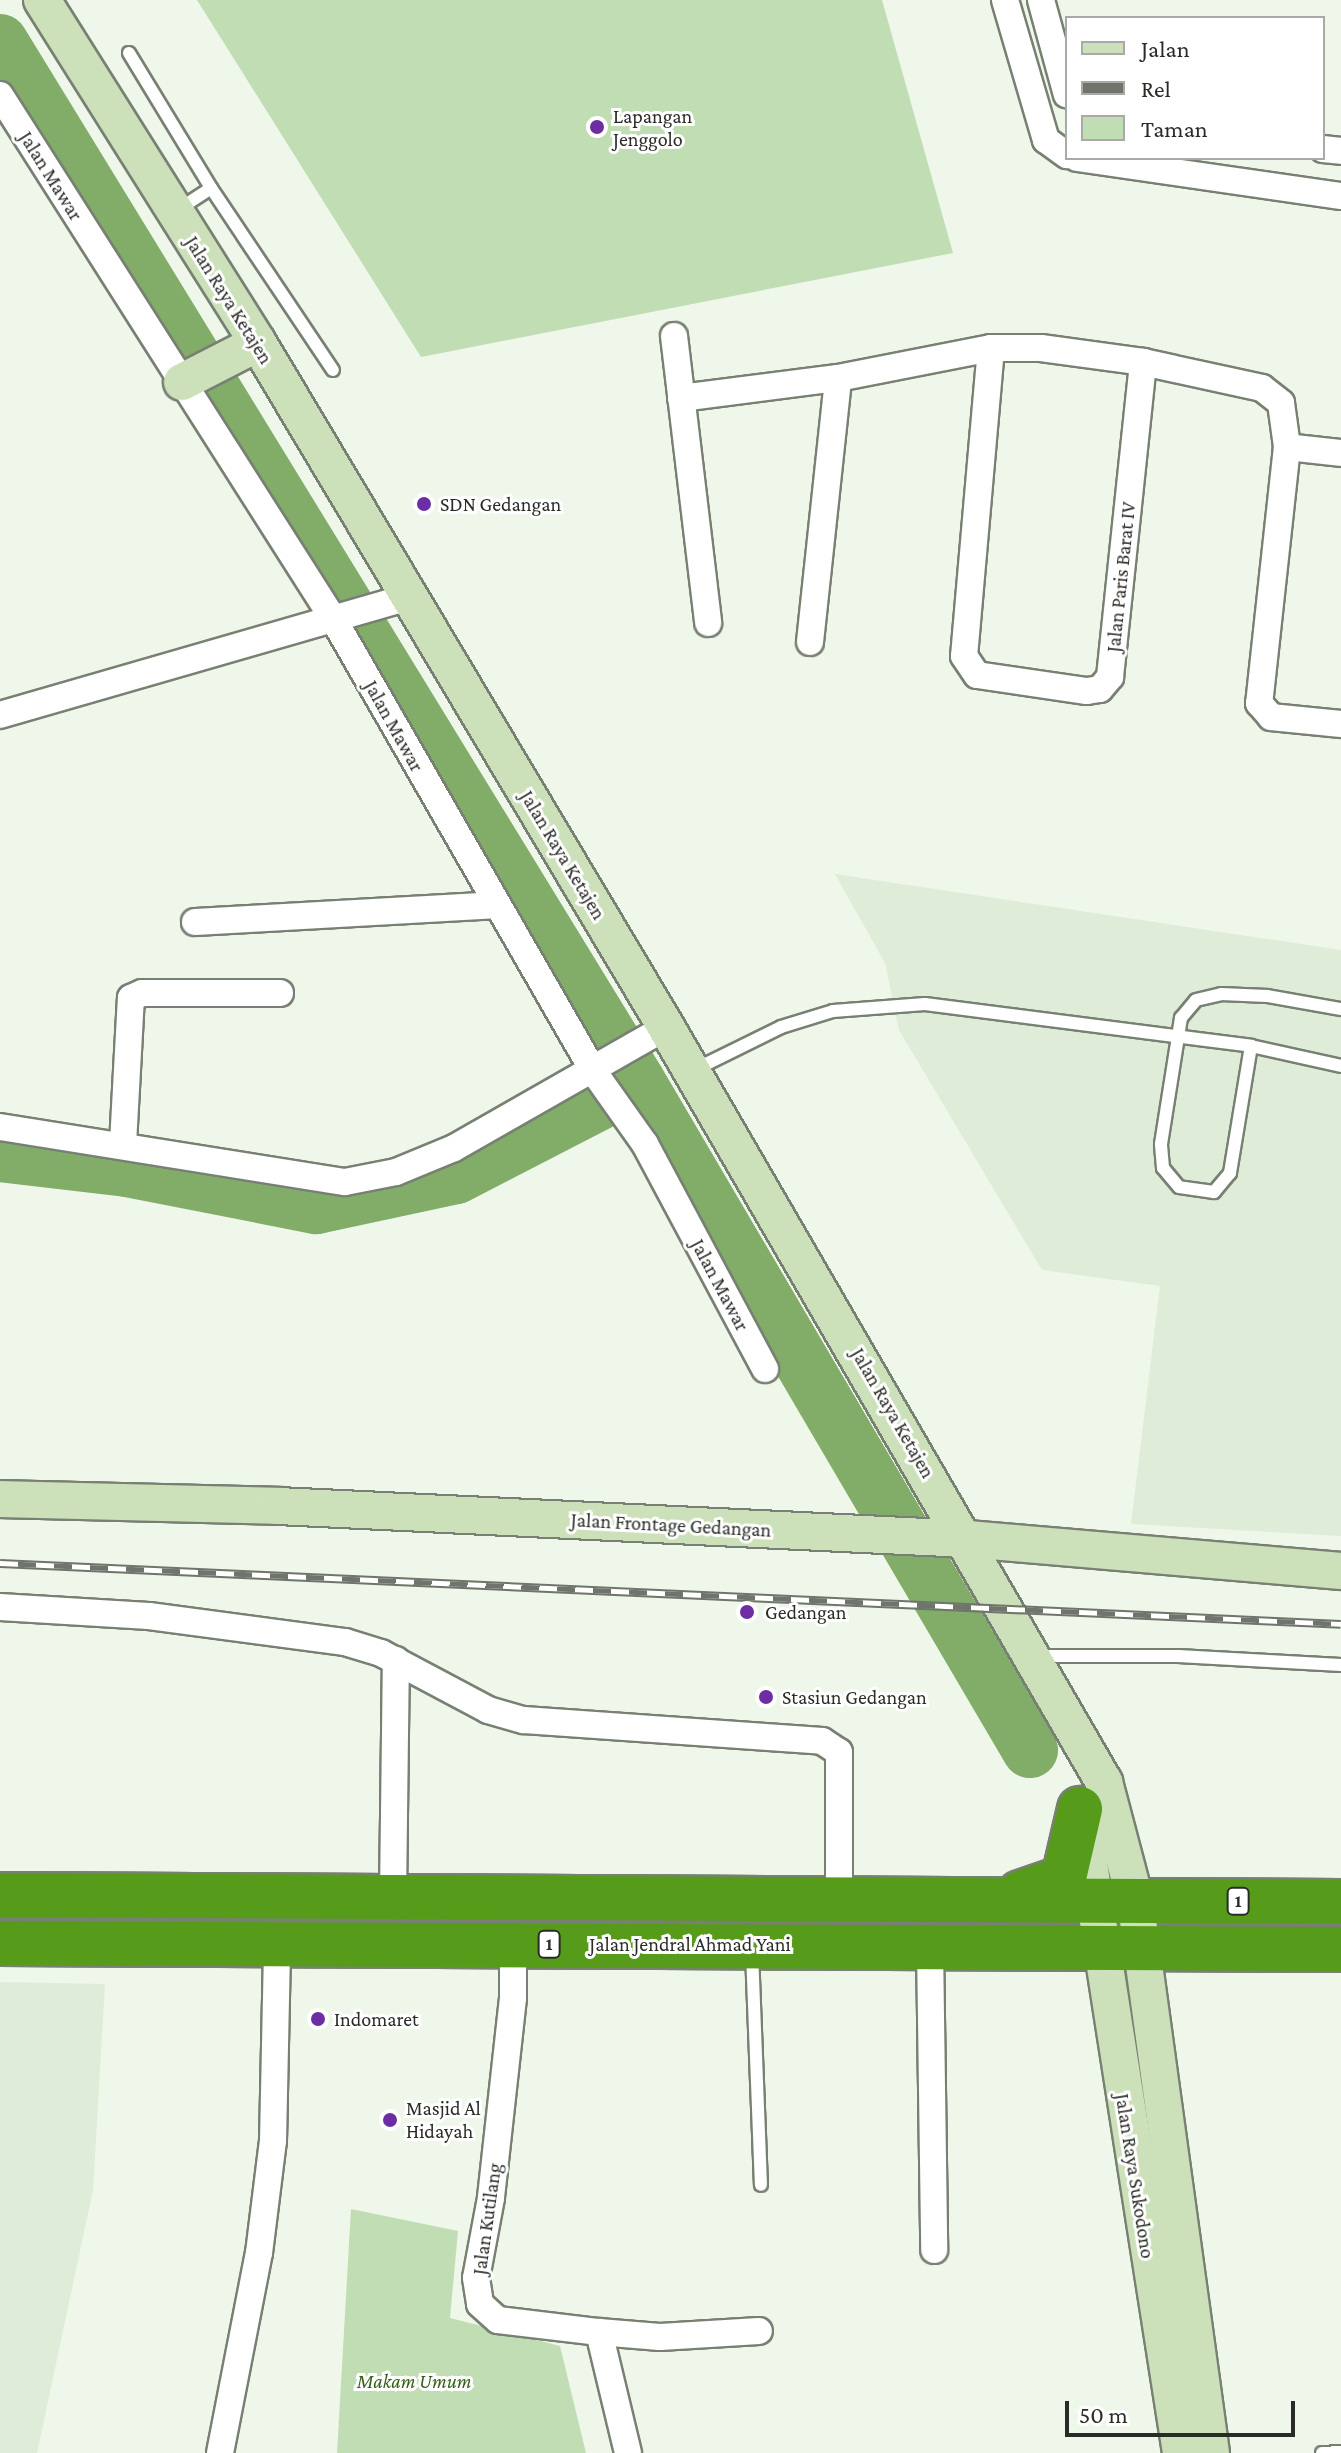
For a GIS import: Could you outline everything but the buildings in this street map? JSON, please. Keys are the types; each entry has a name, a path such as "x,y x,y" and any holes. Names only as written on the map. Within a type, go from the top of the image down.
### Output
{"highway":[{"path":"986,1898 1050,1886 1064,1878 1080,1809"},
{"name":"1","path":"0,1895 1114,1898 1341,1902"},
{"name":"Jalan Jendral Ahmad Yani","path":"0,1943 1120,1945"},
{"name":"1","path":"1120,1945 1341,1949"}],"street":[{"name":"Jalan Raya Ketajen","path":"42,0 173,212 658,1033 692,1071 1071,1718 1104,1782 1114,1898"},
{"path":"1065,88 1042,7 1007,11 1046,140 1065,154"},
{"name":"Jalan Mawar","path":"0,95 341,618 495,905 604,1066 765,1369"},
{"path":"1091,160 1341,196"},
{"path":"674,336 708,623"},
{"path":"188,380 251,346"},
{"path":"681,398 838,378 991,348 1041,348 1143,362 1273,394 1281,403 1287,447 1259,703 1271,717 1341,724"},
{"name":"Jalan Paris Barat IV","path":"991,348 964,656 977,675 1087,691 1100,689 1110,677 1143,362"},
{"path":"810,642 838,378"},
{"path":"1287,447 1341,453"},
{"path":"0,715 402,599"},
{"path":"195,922 495,905"},
{"path":"123,1144 131,998 142,993 280,993"},
{"path":"0,1127 123,1144 297,1178 345,1182 396,1172 454,1148 658,1033"},
{"name":"Jalan Frontage Gedangan","path":"0,1499 294,1506 968,1539 1341,1571"},
{"path":"0,1607 225,1626 345,1642 396,1660 488,1710 524,1720 832,1746 839,1752 839,1898"},
{"path":"393,1897 396,1660"},
{"name":"Jalan Raya Ketajen","path":"1071,1718 1080,1809 1114,1898"},
{"name":"Jalan Raya Sukodono","path":"1114,1898 1181,2453"},
{"path":"220,2453 259,2253 273,2141 277,1943"},
{"name":"Jalan Kutilang","path":"513,1944 513,1998 491,2198 476,2278 480,2304 498,2320 599,2332 660,2337 759,2331"},
{"path":"930,1945 934,2250"},
{"name":"Jalan Raya Sukodono","path":"1120,1945 1211,2453"},
{"path":"599,2332 628,2453"}],"lane":[{"path":"129,53 211,188 333,370"},
{"path":"173,212 211,188"},
{"path":"1251,1046 1230,1173 1214,1192 1179,1187 1163,1168 1181,1018 1196,1000 1221,994 1341,1009"},
{"path":"692,1071 781,1027 833,1011 925,1004 1251,1046 1341,1066"},
{"path":"1032,1656 1178,1656 1341,1665"},
{"path":"752,1945 761,2185"},
{"path":"1322,2453 1341,2452"}],"shaded area":[{"path":"835,874 1341,950 1341,1536 1131,1524 1160,1286 1042,1270 899,1030 885,963"},
{"path":"0,1982 105,1984 93,2190 37,2453 0,2453"}],"green space":[{"name":"Lapangan Jenggolo","path":"197,0 882,0 953,253 421,357"},
{"name":"Makam Umum","path":"351,2209 458,2231 450,2318 560,2346 586,2453 337,2453"}],"waterway":[{"path":"0,42 637,1081 1030,1750"},
{"path":"0,1154 127,1169 316,1206 456,1176 607,1098"}],"railway":[{"path":"0,1563 1341,1624"}],"place":[{"name":"Lapangan Jenggolo","path":"597,127"},
{"name":"SDN Gedangan","path":"424,504"},
{"name":"Gedangan","path":"747,1612"},
{"name":"Stasiun Gedangan","path":"766,1697"},
{"name":"Indomaret","path":"318,2019"},
{"name":"Masjid Al Hidayah","path":"390,2120"}]}
